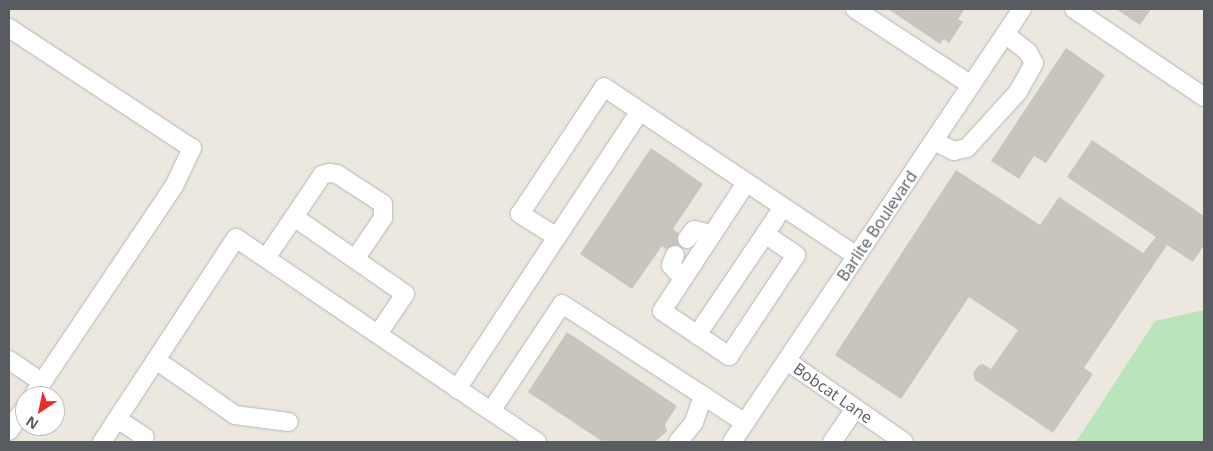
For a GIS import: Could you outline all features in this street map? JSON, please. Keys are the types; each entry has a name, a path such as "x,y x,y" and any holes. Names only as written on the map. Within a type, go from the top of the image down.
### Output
{"street":[{"path":"855,9 971,85"},
{"name":"Barlite Boulevard","path":"732,442 1022,9"},
{"path":"1074,9 1204,97"},
{"path":"9,28 192,148 174,186 39,386"},
{"path":"934,141 954,151 967,148 1018,92 1034,63 1028,52 1005,34"},
{"path":"557,237 520,214 604,87 856,256"},
{"path":"457,389 640,111"},
{"path":"266,258 322,175 329,173 338,174 383,204 383,218 355,259"},
{"path":"746,183 662,311 729,356 796,255 765,234"},
{"path":"697,335 783,207"},
{"path":"294,217 405,294 378,334"},
{"path":"687,238 694,230 712,234"},
{"path":"102,442 236,238 490,412 537,442"},
{"path":"675,255 672,265 683,279"},
{"path":"490,412 562,304 745,422"},
{"path":"9,360 34,386"},
{"path":"156,360 236,416 289,422"},
{"name":"Bobcat Lane","path":"787,361 904,442"},
{"path":"678,442 694,422 703,396"},
{"path":"832,442 855,409"},
{"path":"117,419 144,437"}],"green space":[{"path":"1204,310 1204,442 1076,442 1155,321"}],"building":[{"path":"888,9 965,9 958,19 963,22 949,43 944,39 940,44"},
{"path":"1116,9 1151,9 1140,25"},
{"path":"1066,48 1105,75 1046,163 1034,156 1019,179 991,161"},
{"path":"1092,140 1204,216 1204,245 1193,262 1167,245 1084,368 1093,374 1053,433 975,380 973,373 979,365 983,364 991,369 1018,330 969,297 901,399 835,355 956,170 1040,225 1059,197 1143,253 1156,237 1067,177"},
{"path":"651,148 703,184 673,229 678,233 679,245 666,249 662,246 632,289 580,254"},
{"path":"567,332 677,406 665,424 667,431 655,442 603,442 528,392"}]}
